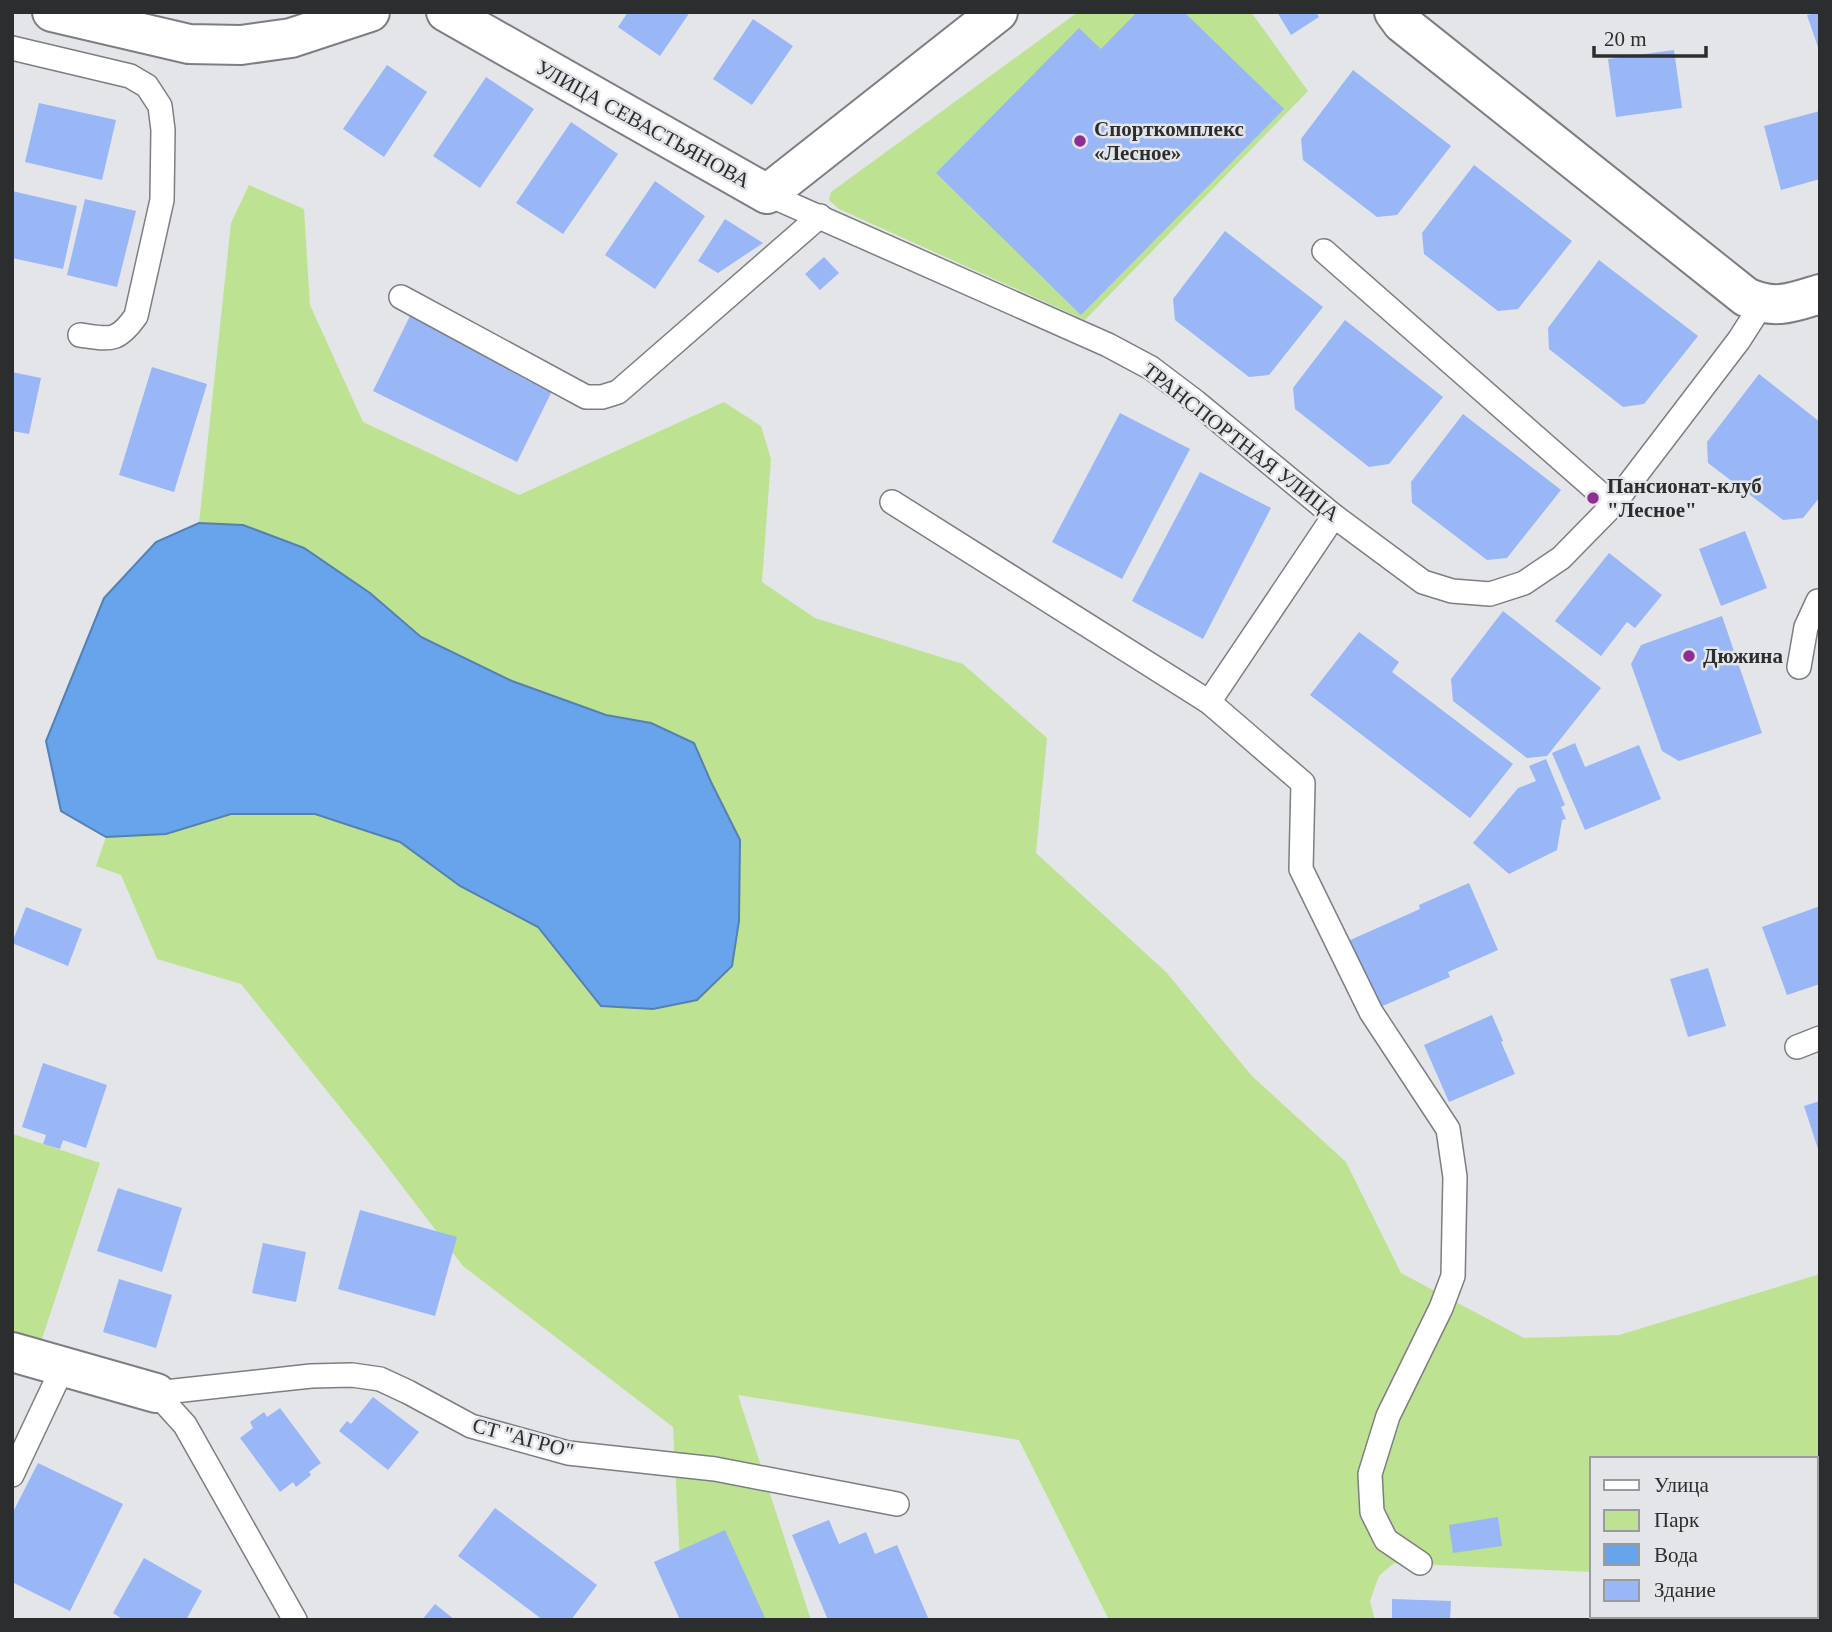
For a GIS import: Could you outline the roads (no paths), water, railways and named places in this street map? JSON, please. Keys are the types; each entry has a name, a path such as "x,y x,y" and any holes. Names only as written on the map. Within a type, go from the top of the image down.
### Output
{"street":[{"path":"52,12 189,44 241,45 291,38 370,12"},
{"name":"УЛИЦА СЕВАСТЬЯНОВА","path":"446,12 767,194 998,12"},
{"path":"1405,16 1746,297 1762,304 1782,304 1820,294"},
{"path":"12,1352 156,1393"}],"lane":[{"path":"12,48 130,76 147,86 160,106 163,130 162,200 135,316 127,329 117,337 80,335"},
{"name":"ТРАНСПОРТНАЯ УЛИЦА","path":"767,194 1108,345 1151,368 1334,516 1423,582 1452,591 1490,594 1524,583 1561,558 1613,505 1739,340 1762,304"},
{"path":"401,297 586,397 602,397 618,392 820,216"},
{"path":"1324,251 1613,505"},
{"path":"892,502 1209,702 1303,783 1301,869 1371,1012 1448,1129 1455,1177 1453,1276 1441,1308 1388,1416 1370,1474 1372,1513 1386,1540 1420,1563"},
{"path":"1209,702 1334,516"},
{"path":"1819,596 1820,626"},
{"path":"1799,667 1805,627 1819,596"},
{"path":"1797,1047 1820,1038"},
{"path":"12,1475 63,1367"},
{"name":"СТ \"АГРО\"","path":"156,1393 311,1376 352,1375 380,1379 471,1426 568,1453 715,1469 897,1504"},
{"path":"156,1393 185,1425 295,1620"}],"water":[{"path":"199,523 243,525 304,548 370,593 421,637 512,681 606,715 651,723 694,743 740,840 739,921 732,966 697,1000 653,1009 601,1006 538,927 460,886 400,842 315,814 231,814 166,834 106,837 61,811 46,741 104,598 156,542"}],"place":[{"name":"Спорткомплекс «Лесное»","path":"1080,141"},
{"name":"Пансионат-клуб \"Лесное\"","path":"1593,498"},
{"name":"Дюжина","path":"1689,656"}]}
